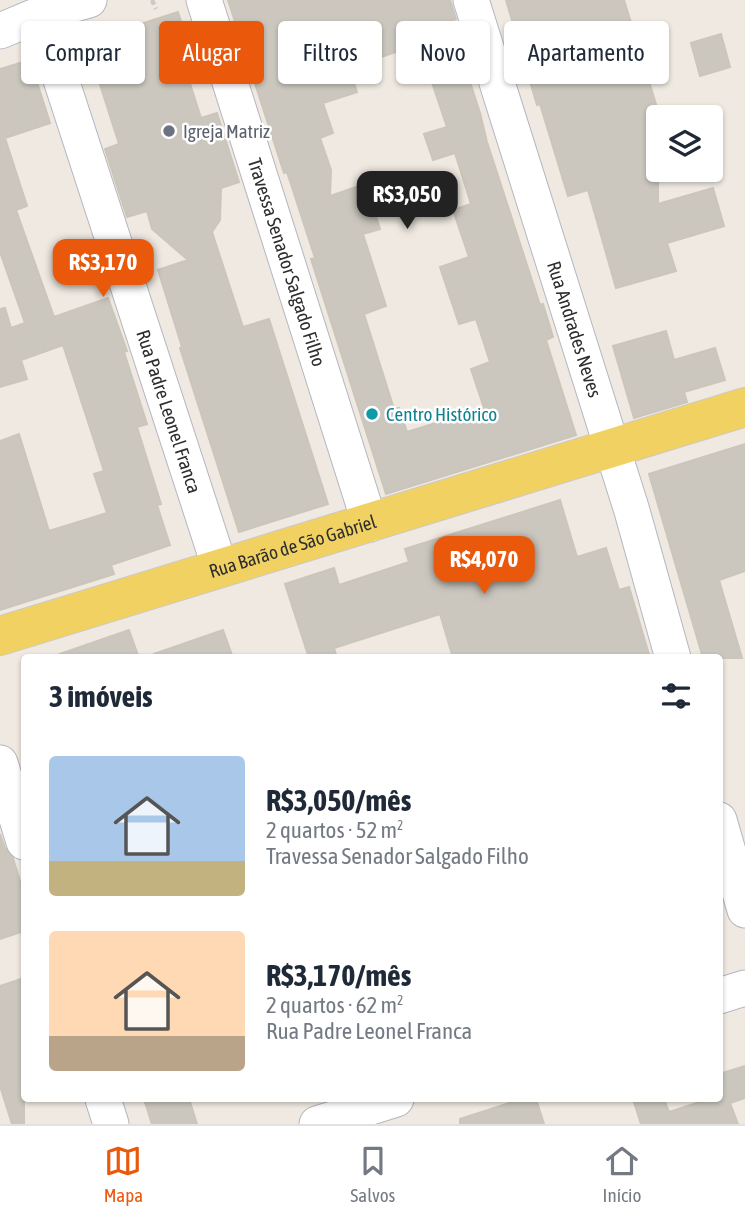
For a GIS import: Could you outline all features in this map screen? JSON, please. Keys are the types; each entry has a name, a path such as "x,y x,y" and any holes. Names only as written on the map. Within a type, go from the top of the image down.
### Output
{"main road":[{"name":"Rua Barão de São Gabriel","path":"0,636 745,407"}],"street":[{"path":"0,31 43,13 89,0"},
{"name":"Travessa Senador Salgado Filho","path":"204,0 370,524"},
{"name":"Rua Andrades Neves","path":"471,0 632,511 672,654"},
{"name":"Rua Padre Leonel Franca","path":"43,13 57,65 220,568"},
{"path":"0,763 21,832"},
{"path":"723,834 745,910"},
{"path":"723,995 745,988"},
{"path":"104,1102 111,1124"},
{"path":"317,1124 387,1102"}],"path":[{"path":"152,0 156,9"}],"building":[{"path":"228,0 450,0 456,19 453,21 396,21 396,52 382,57 382,21 278,21 278,84 354,84 357,92 323,103 333,133 320,138 331,170 330,196 365,184 380,229 363,234 386,306 364,314 394,409 399,408 407,432 484,408 471,369 490,362 476,319 459,324 440,267 469,257 453,210 471,204 455,153 433,160 424,134 447,127 432,84 471,84 540,305 543,304 553,337 546,340 576,435 386,494 311,259 315,258 287,172 284,173 255,84 264,84 264,21 235,21"},
{"path":"506,0 624,0 630,21 512,21"},
{"path":"178,12 181,21 159,21 159,84 190,84 201,118 217,113 239,182 221,188 220,220 212,232 243,327 269,319 328,504 239,532 158,270 188,260 152,229 147,211 127,217 105,149 119,144 100,84 145,84 145,23"},
{"path":"721,34 730,67 700,76 691,43"},
{"path":"21,63 21,84 38,84 50,123 5,138 27,206 16,210 54,317 108,298 127,351 124,352 147,424 137,427 161,504 157,505 170,545 111,565 114,574 0,610 0,441 19,434 49,531 107,513 94,474 104,471 63,345 21,360 27,379 0,387 0,309 5,308 11,328 25,323 0,252 0,69"},
{"path":"531,84 650,84 656,105 646,105 646,182 658,182 658,204 713,188 724,226 667,243 676,271 616,288 588,190 568,196 540,104 537,105"},
{"path":"666,331 674,360 715,348 725,380 684,392 687,402 634,418 613,346"},
{"path":"745,444 745,571 719,580 742,658 702,654 649,474"},
{"path":"560,500 577,557 606,548 619,590 629,587 649,654 452,654 440,614 334,648 336,654 308,654 285,584 334,568 339,585 409,562 405,549"},
{"path":"129,630 138,654 60,654"},
{"path":"223,630 232,654 154,654"},
{"path":"0,834 5,848 13,858 21,885 21,932 0,939"},
{"path":"21,979 21,1102 24,1102 24,1124 12,1124 0,1086 0,986"},
{"path":"745,1066 745,1098 730,1103 738,1124 641,1124 634,1102 665,1102 669,1112 700,1102 723,1102 723,1073"},
{"path":"145,1102 190,1102 197,1124 152,1124"},
{"path":"513,1102 537,1102 544,1124 460,1124 460,1119"}],"place":[{"name":"Igreja Matriz","path":"169,131"},
{"name":"Centro Histórico","path":"372,414"}]}
